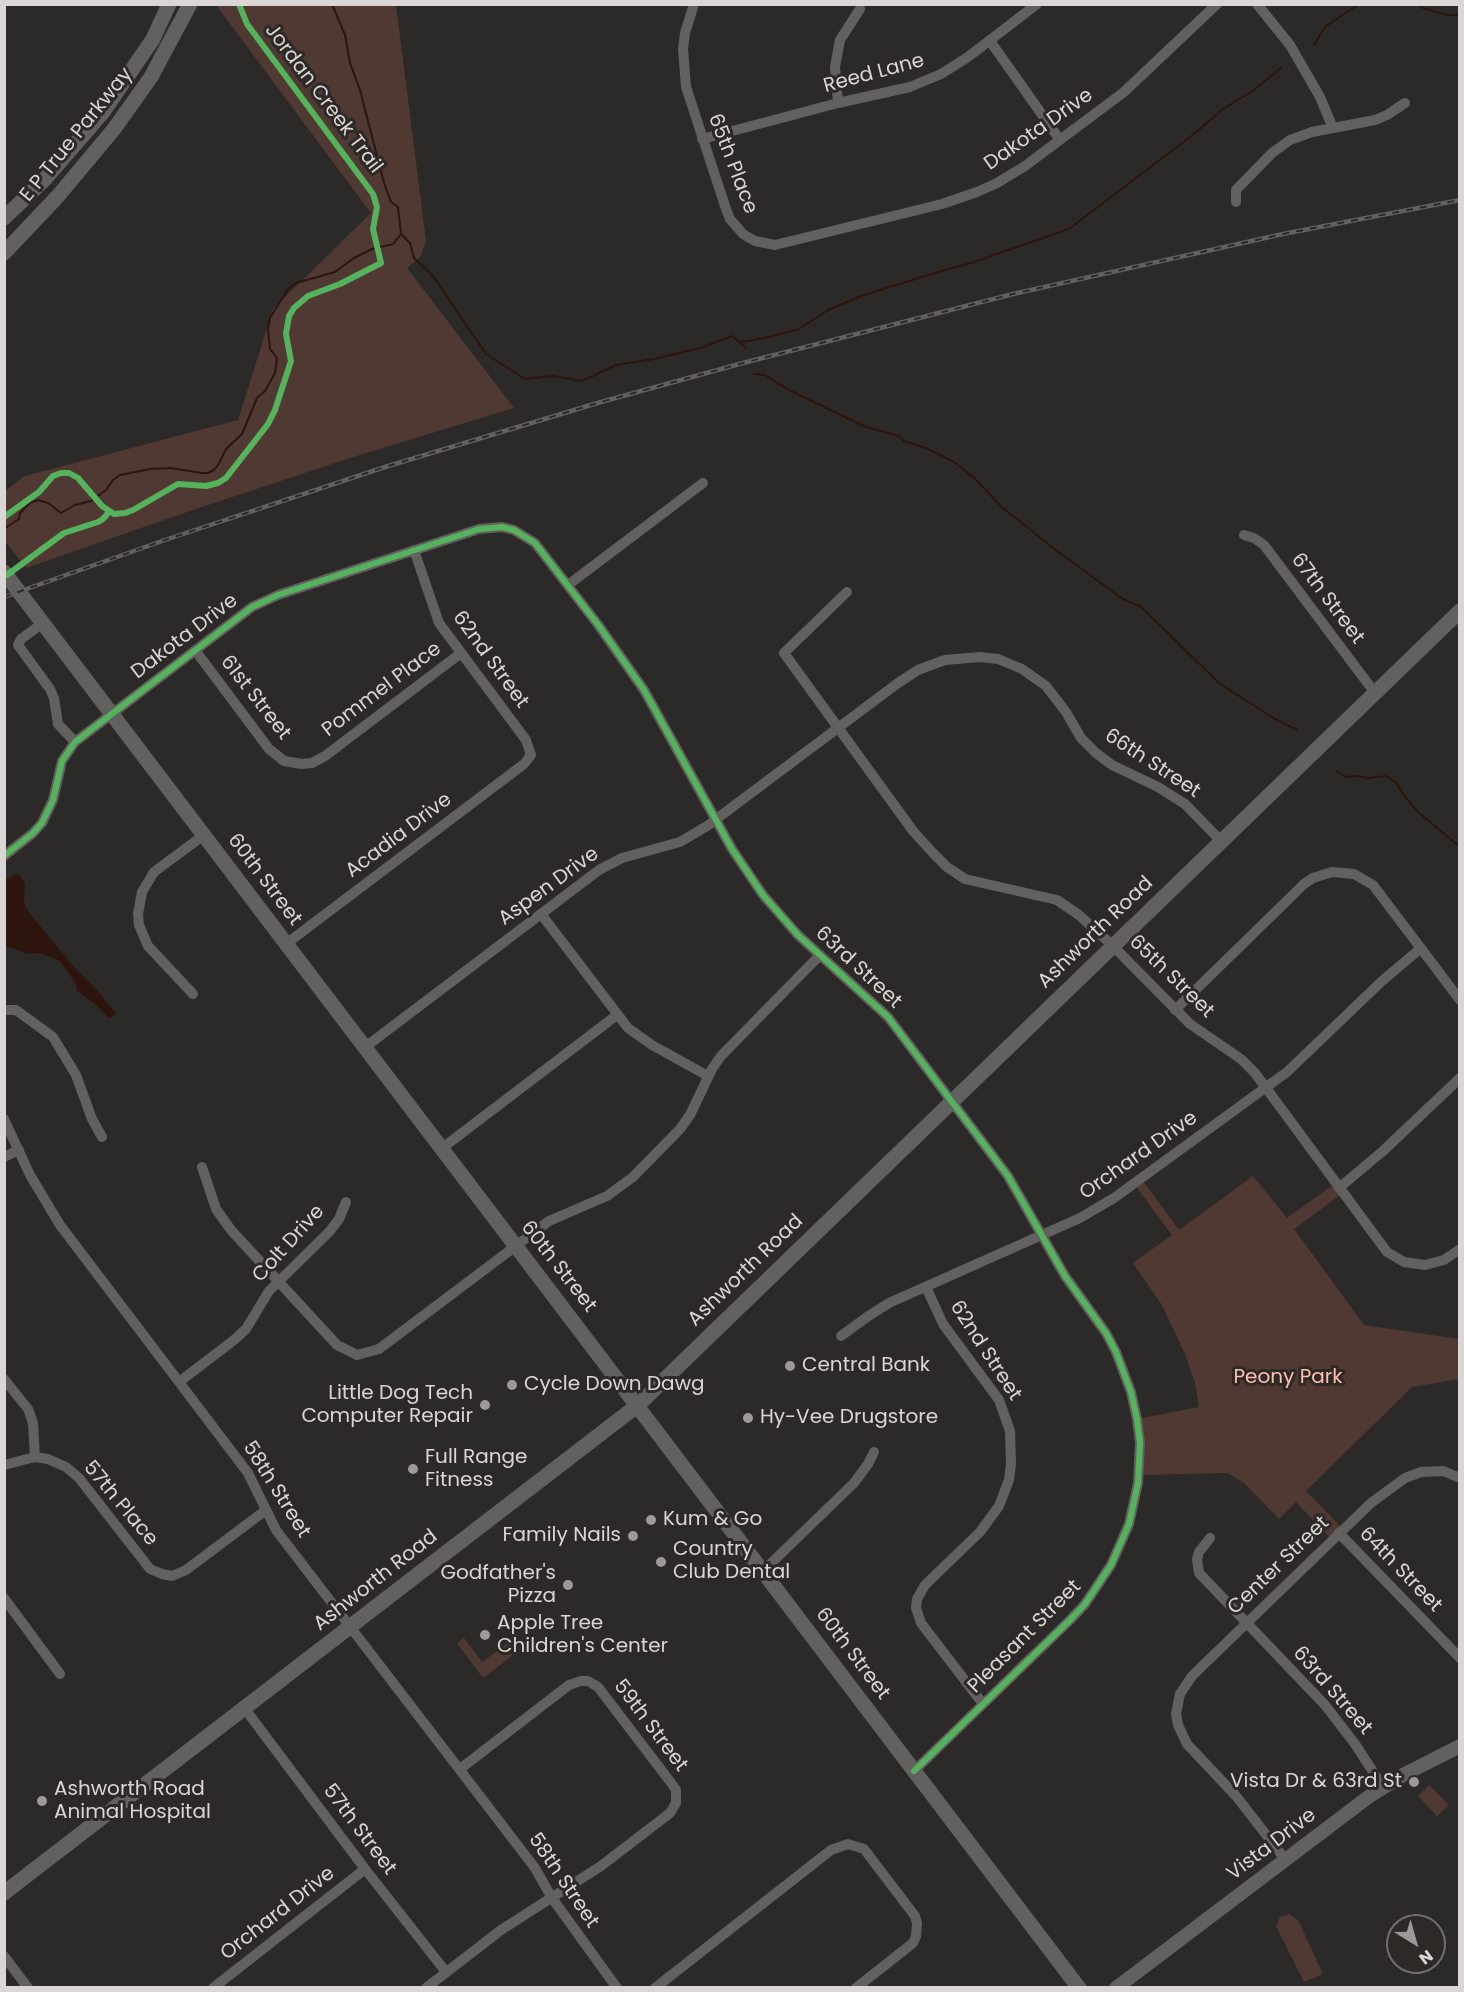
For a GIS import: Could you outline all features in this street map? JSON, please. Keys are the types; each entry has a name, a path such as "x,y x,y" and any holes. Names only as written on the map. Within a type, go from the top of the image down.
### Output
{"main road":[{"name":"E P True Parkway","path":"4,218 44,180 103,112 153,39 169,4"},
{"name":"E P True Parkway","path":"4,253 58,196 114,129 151,77 190,4"},
{"name":"60th Street","path":"4,572 364,1048 560,1302 1078,1988"},
{"name":"Ashworth Road","path":"4,1893 638,1405 1460,611"}],"street":[{"name":"65th Place","path":"694,4 687,24 683,49 683,68 690,103 726,209 737,228 746,236"},
{"name":"Reed Lane","path":"702,139 838,103 910,87 941,74 990,41 1037,4"},
{"name":"Dakota Drive","path":"746,236 764,244 785,244 957,200 997,183 1124,92 1217,4"},
{"path":"1257,4 1290,45 1320,97 1333,128"},
{"path":"838,103 835,67 840,40 860,9"},
{"path":"990,41 1060,140"},
{"path":"1236,202 1236,190 1278,147 1300,136 1376,120 1405,103"},
{"path":"568,585 703,483"},
{"name":"Dakota Drive","path":"4,856 33,834 42,823 53,800 57,774 62,761 75,742 252,607 265,600 490,527 514,530 527,536"},
{"name":"67th Street","path":"1244,535 1264,545 1375,693"},
{"name":"63rd Street","path":"527,536 542,550 644,690 737,856 763,895 780,916 888,1017 1008,1176 1065,1276 1106,1333 1131,1392 1140,1443 1138,1483 1133,1509"},
{"name":"62nd Street","path":"414,550 439,623 526,740 531,755"},
{"name":"65th Street","path":"847,592 784,653 914,831 946,867 965,879 1057,900 1079,915 1190,1024 1241,1059 1267,1088 1380,1244 1395,1258 1404,1262 1425,1265 1444,1260 1459,1250"},
{"path":"43,623 21,639 18,645 50,689 54,698 58,724 75,742"},
{"name":"61st Street","path":"195,650 276,756 284,761 302,764 312,763 325,756"},
{"name":"Pommel Place","path":"325,756 461,653"},
{"name":"66th Street","path":"945,660 980,657 998,659 1022,669 1046,686 1066,712 1081,738 1096,753 1112,765 1158,787 1185,804 1221,841"},
{"name":"Aspen Drive","path":"364,1048 599,870 622,858 680,842 716,819 918,670 945,660"},
{"name":"Acadia Drive","path":"286,944 524,764 531,755"},
{"path":"193,994 148,946 139,925 138,914 142,892 154,872 204,835"},
{"path":"1175,1010 1304,885 1313,878 1343,872 1354,874 1373,885 1460,1000"},
{"path":"542,914 617,1015 641,1038 708,1076"},
{"name":"Orchard Drive","path":"841,1336 876,1310 1097,1209 1287,1072 1382,981 1421,948"},
{"path":"202,1167 216,1209 231,1230 330,1338 337,1345 357,1355 379,1349 549,1221 607,1196 633,1177 680,1128 698,1100 708,1076 727,1050 820,955"},
{"path":"4,1010 16,1010 53,1037 75,1075 92,1119 102,1137"},
{"path":"441,1149 617,1015"},
{"path":"1339,1188 1383,1151 1460,1078"},
{"name":"58th Street","path":"4,1119 60,1225 248,1473 276,1530 535,1868 552,1898 617,1988"},
{"path":"4,1157 19,1150"},
{"name":"Colt Drive","path":"179,1382 246,1329 269,1291 330,1231 339,1219 346,1202"},
{"name":"62nd Street","path":"926,1287 943,1324 999,1400 1010,1431 1009,1480 999,1506 980,1532 920,1592 916,1608 921,1623 983,1704"},
{"path":"4,1379 28,1409 33,1423 35,1457 4,1465"},
{"path":"764,1571 854,1483 874,1452"},
{"name":"57th Place","path":"35,1457 48,1459 66,1467 79,1478 150,1569 172,1575 186,1570 266,1510"},
{"name":"Center Street","path":"1285,1859 1236,1796 1191,1749 1181,1735 1176,1714 1180,1694 1192,1676 1246,1623 1371,1503 1393,1486 1410,1476 1431,1470 1443,1471 1460,1478"},
{"name":"Pleasant Street","path":"914,1771 1085,1604 1111,1565 1121,1545 1133,1509"},
{"name":"64th Street","path":"1339,1533 1460,1658"},
{"name":"63rd Street","path":"1210,1538 1202,1547 1197,1559 1199,1573 1341,1723 1383,1787"},
{"path":"4,1598 60,1674"},
{"name":"59th Street","path":"460,1769 569,1685 581,1681 594,1684 676,1790 676,1803 668,1814 601,1866 552,1898"},
{"name":"57th Street","path":"245,1709 365,1869 446,1972"},
{"name":"Vista Drive","path":"1116,1988 1383,1787 1460,1746"},
{"path":"655,1988 831,1850 848,1844 864,1849 915,1916 918,1931 913,1943 856,1988"},
{"name":"Orchard Drive","path":"213,1988 365,1869"},
{"path":"426,1988 501,1930 552,1898"},
{"path":"4,1956 28,1988"}],"green space":[{"path":"216,5 396,5 426,241 420,257 407,268 514,408 350,458 26,568 5,541 5,491 25,476 238,420 273,309 371,213"},
{"name":"Peony Park","path":"1253,1176 1287,1218 1336,1183 1343,1193 1294,1229 1364,1325 1459,1339 1459,1379 1412,1387 1306,1491 1343,1529 1332,1540 1296,1502 1279,1519 1244,1483 1228,1473 1139,1475 1137,1419 1199,1407 1195,1383 1185,1354 1162,1305 1133,1263 1172,1235 1134,1184 1141,1178 1179,1230"},
{"path":"464,1638 482,1662 512,1640 520,1650 483,1678 457,1643"},
{"path":"1429,1785 1449,1805 1437,1816 1418,1796"},
{"path":"1289,1914 1298,1920 1322,1972 1321,1975 1304,1982 1276,1926 1280,1917"}],"shaded area":[{"path":"18,873 25,883 24,903 28,911 116,1014 109,1018 76,990 76,984 60,961 40,953 27,954 5,945 5,880"}],"waterway":[{"path":"5,528 19,519 20,513 30,503 38,500 48,503 61,513 75,505 91,501 106,490 120,475 150,469 171,468 202,473 214,470 226,449 242,434 257,398 265,391 275,373 277,358 270,349 268,329 270,318 288,289 296,283 335,272 354,258 372,249 393,244 401,234 398,207 391,202 384,183 360,90 350,63 345,35 332,4"},
{"path":"1314,45 1325,27 1360,4"},
{"path":"1416,4 1447,15 1460,15"},
{"path":"741,342 799,329 828,310 861,296 971,263 1069,229 1194,134 1223,109 1254,90 1282,67"},
{"path":"401,234 410,243 414,258 433,276 486,354 525,379 553,376 582,381 616,365 700,348 732,336 746,348"},
{"path":"754,374 765,375 789,390 866,427 899,436 904,441 926,448 954,462 974,478 1003,508 1057,551 1123,599 1141,607 1219,683 1275,719 1297,730"},
{"path":"1336,771 1346,777 1386,776 1397,783 1402,793 1418,812 1460,847"}],"railway":[{"path":"4,597 165,540 385,467 601,402 743,363 1013,294 1283,234 1460,200"}],"cycle path":[{"name":"Jordan Creek Trail","path":"4,517 39,492 53,476 61,473 69,473 78,478 102,506 114,514 133,510 178,484 206,486 226,478 268,424 275,410 291,361 286,334 289,316 294,308 308,296 340,284 381,263 373,229 377,207 373,194 247,24 239,4"},
{"path":"7,575 64,533 98,522 109,512"},
{"path":"4,856 42,823 53,800 62,761 75,742 252,607 278,595 479,529 502,527 514,530 535,543 599,626 644,690 732,849 763,895 798,935 888,1017 1008,1176 1065,1276 1106,1333 1131,1392 1140,1443 1138,1483 1129,1524 1111,1565 1085,1604 1070,1620 914,1771"}],"place":[{"name":"Central Bank","path":"790,1366"},
{"name":"Cycle Down Dawg","path":"512,1385"},
{"name":"Little Dog Tech Computer Repair","path":"485,1405"},
{"name":"Hy-Vee Drugstore","path":"748,1418"},
{"name":"Full Range Fitness","path":"413,1469"},
{"name":"Kum & Go","path":"651,1520"},
{"name":"Family Nails","path":"633,1536"},
{"name":"Country Club Dental","path":"661,1562"},
{"name":"Godfather's Pizza","path":"568,1585"},
{"name":"Apple Tree Children's Center","path":"485,1635"},
{"name":"Vista Dr & 63rd St","path":"1414,1782"},
{"name":"Ashworth Road Animal Hospital","path":"42,1801"}]}
